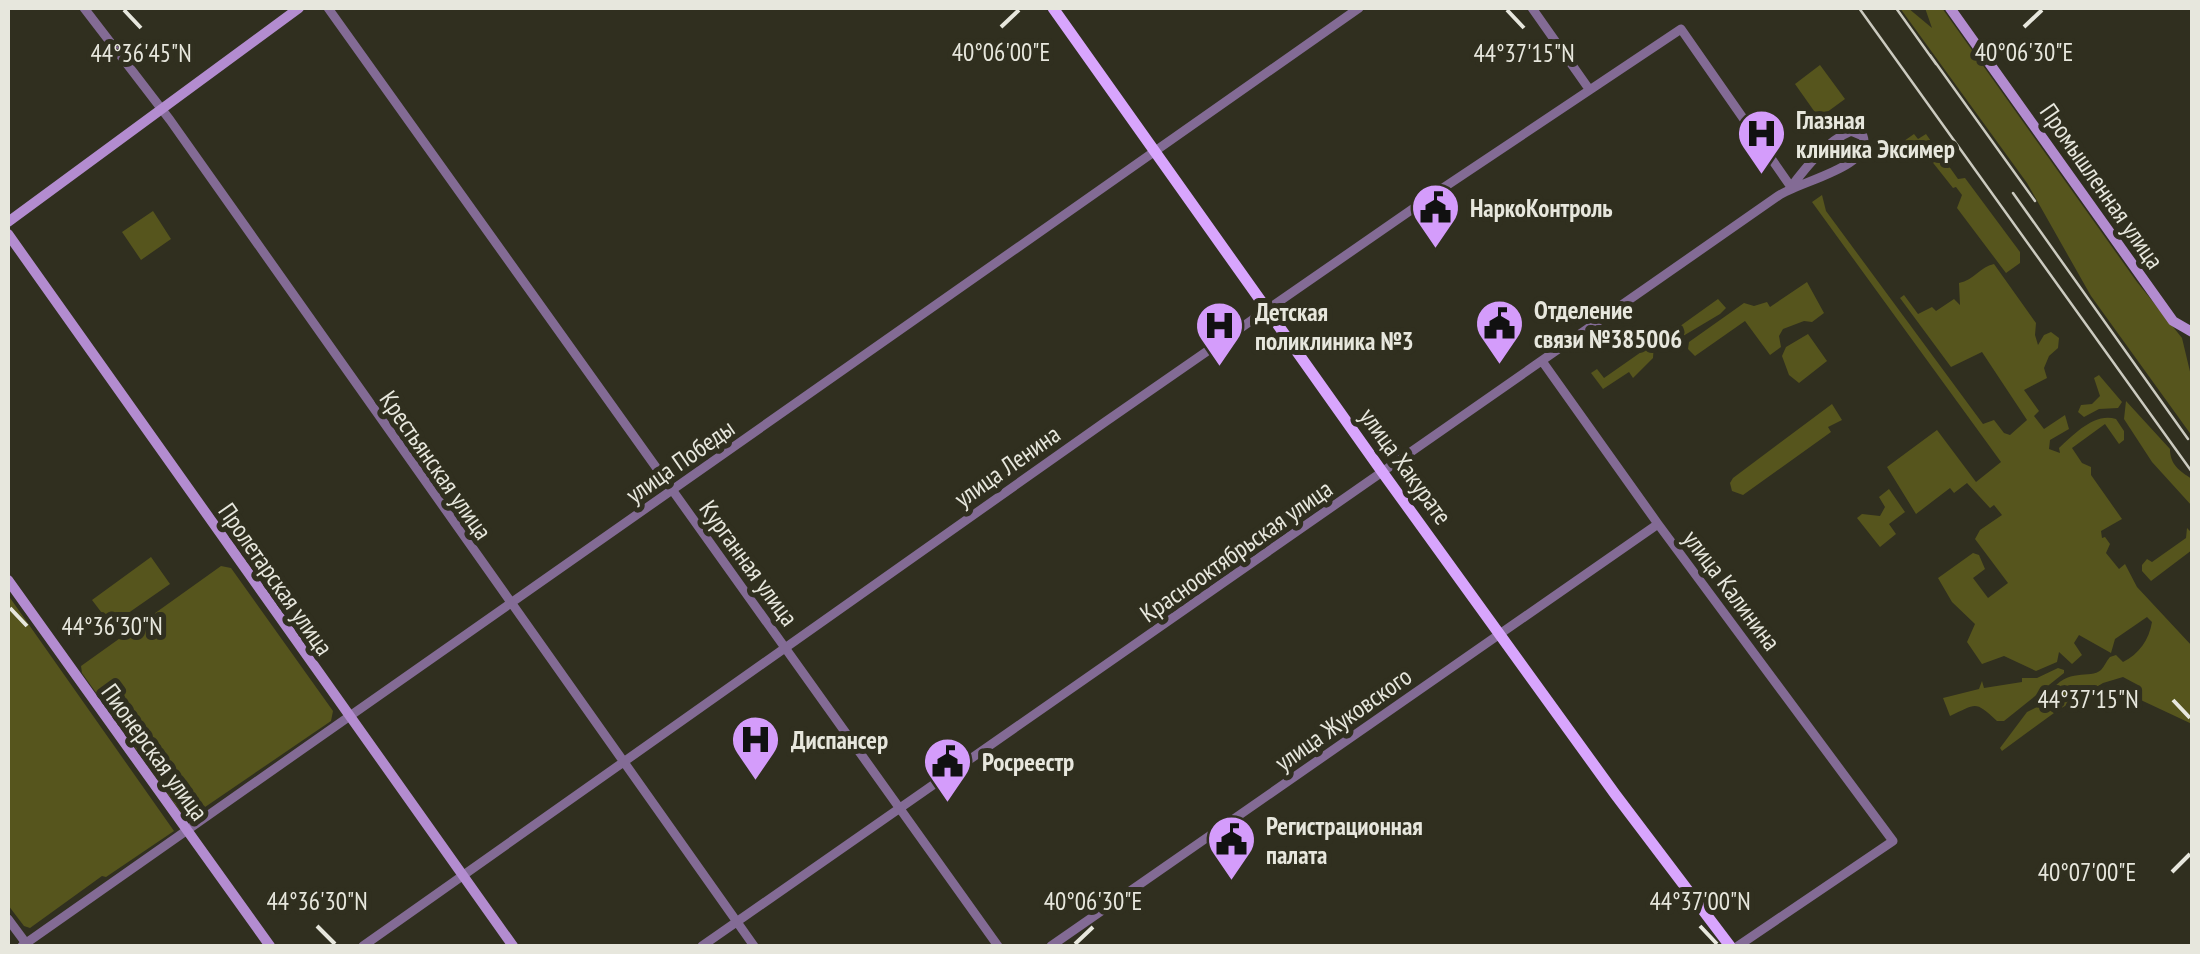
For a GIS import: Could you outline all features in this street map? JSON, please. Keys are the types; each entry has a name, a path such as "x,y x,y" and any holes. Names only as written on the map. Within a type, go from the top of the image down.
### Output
{"main road":[{"path":"8,222 299,8"},
{"name":"улица Хакурате","path":"1053,8 1383,473 1730,946"},
{"name":"Промышленная улица","path":"1950,8 2174,320 2192,332"},
{"name":"Пролетарская улица","path":"8,234 513,946"},
{"name":"Пионерская улица","path":"8,580 270,946"}],"street":[{"name":"Крестьянская улица","path":"84,8 161,108 754,946"},
{"name":"Курганная улица","path":"328,8 998,946"},
{"name":"улица Победы","path":"25,946 1360,8"},
{"path":"1532,8 1589,89"},
{"name":"улица Ленина","path":"363,946 1434,194 1681,29 1790,187"},
{"path":"1855,131 1862,136 1866,144 1863,153 1839,169 1790,187 1846,132 1855,131"},
{"path":"1824,150 1826,164 1839,169"},
{"name":"Краснооктябрьская улица","path":"702,946 1790,187"},
{"name":"улица Калинина","path":"1542,360 1892,840 1738,946"},
{"name":"улица Жуковского","path":"1051,946 1658,524"},
{"path":"8,918 25,946"}],"shaded area":[{"path":"1900,8 1908,8 1932,28 1925,8 1942,8 2137,282 2182,338 2192,380 2192,436 2091,296 2027,183"},
{"path":"1820,65 1845,99 1819,118 1795,84"},
{"path":"1914,134 1918,139 1926,134 1958,179 1965,178 2020,252 2020,263 2006,273 1957,208 1962,195 1956,187 1929,153 1914,154 1904,141"},
{"path":"1822,195 1826,211 1983,424 1994,420 2010,435 2027,420 1982,352 1951,367 1900,298 1904,295 1918,314 1932,307 1936,311 1954,299 1960,305 1959,283 1994,264 2036,323 2038,345 2051,332 2059,338 2058,348 2044,368 2047,378 2024,390 2039,411 2034,416 2044,429 2065,415 2069,429 2050,440 2049,449 2060,453 2059,448 2085,426 2100,419 2116,419 2124,431 2124,440 2119,444 2105,424 2072,448 2082,463 2091,467 2091,475 2122,519 2101,531 2102,538 2110,544 2106,553 2119,569 2125,564 2137,587 2192,646 2192,724 2128,694 2138,685 2123,677 2103,683 2060,709 2050,693 2064,679 2101,670 2110,657 2116,655 2123,662 2134,655 2148,635 2152,622 2147,617 2115,639 2111,653 2079,635 2074,643 2082,655 2072,664 2059,652 2057,662 2036,671 2004,656 1982,664 1967,642 1975,624 1952,602 1938,578 1973,553 1979,555 1985,569 1973,578 1988,598 2008,583 1975,539 1980,530 2002,515 1967,483 1954,493 1950,488 1916,514 1887,467 1937,430 1976,482 2001,462 1812,202"},
{"path":"153,211 171,239 141,260 122,232"},
{"path":"1807,282 1824,313 1812,322 1783,329 1779,336 1781,347 1770,355 1745,321 1695,356 1688,349 1689,342 1744,303 1754,306 1767,302 1770,307"},
{"path":"1718,299 1726,308 1720,314 1673,342 1662,339"},
{"path":"1808,334 1827,361 1799,383 1789,375 1782,356 1786,347"},
{"path":"1654,343 1653,358 1633,378 1629,372 1603,389 1591,373 1597,369 1604,378"},
{"path":"2099,375 2122,402 2118,408 2099,409 2084,417 2078,412 2081,405 2092,404 2100,396 2094,378"},
{"path":"2126,401 2170,449 2176,467 2192,479 2192,506 2152,462 2124,419"},
{"path":"1832,404 1842,420 1828,427 1831,432 1743,495 1732,491 1733,478"},
{"path":"1889,489 1905,512 1889,524 1896,534 1880,547 1857,518 1862,514 1880,516 1885,507 1879,497"},
{"path":"2187,528 2192,533 2192,550 2151,581 2142,565 2186,538"},
{"path":"151,557 170,584 111,625 92,600"},
{"path":"221,566 231,568 333,711 331,721 189,818 183,815 82,673 81,666"},
{"path":"8,595 174,831 30,928 8,905"},
{"path":"2058,668 2064,673 2004,721 1997,721 1975,706 1950,716 1943,698 1979,689 1982,681 1984,688 2022,682 2022,678 2037,678"},
{"path":"2041,705 2054,713 2002,751 2000,748 2027,712"}],"railway":[{"path":"1859,8 2192,472"},
{"path":"1896,8 1936,64"},
{"path":"1930,55 2035,201"},
{"path":"2013,193 2188,439"}],"place":[{"name":"Глазная клиника Эксимер","path":"1761,176"},
{"name":"НаркоКонтроль","path":"1435,250"},
{"name":"Отделение связи №385006","path":"1499,366"},
{"name":"Детская поликлиника №3","path":"1220,368"},
{"name":"Диспансер","path":"756,782"},
{"name":"Росреестр","path":"947,804"},
{"name":"Регистрационная палата","path":"1231,882"}]}
